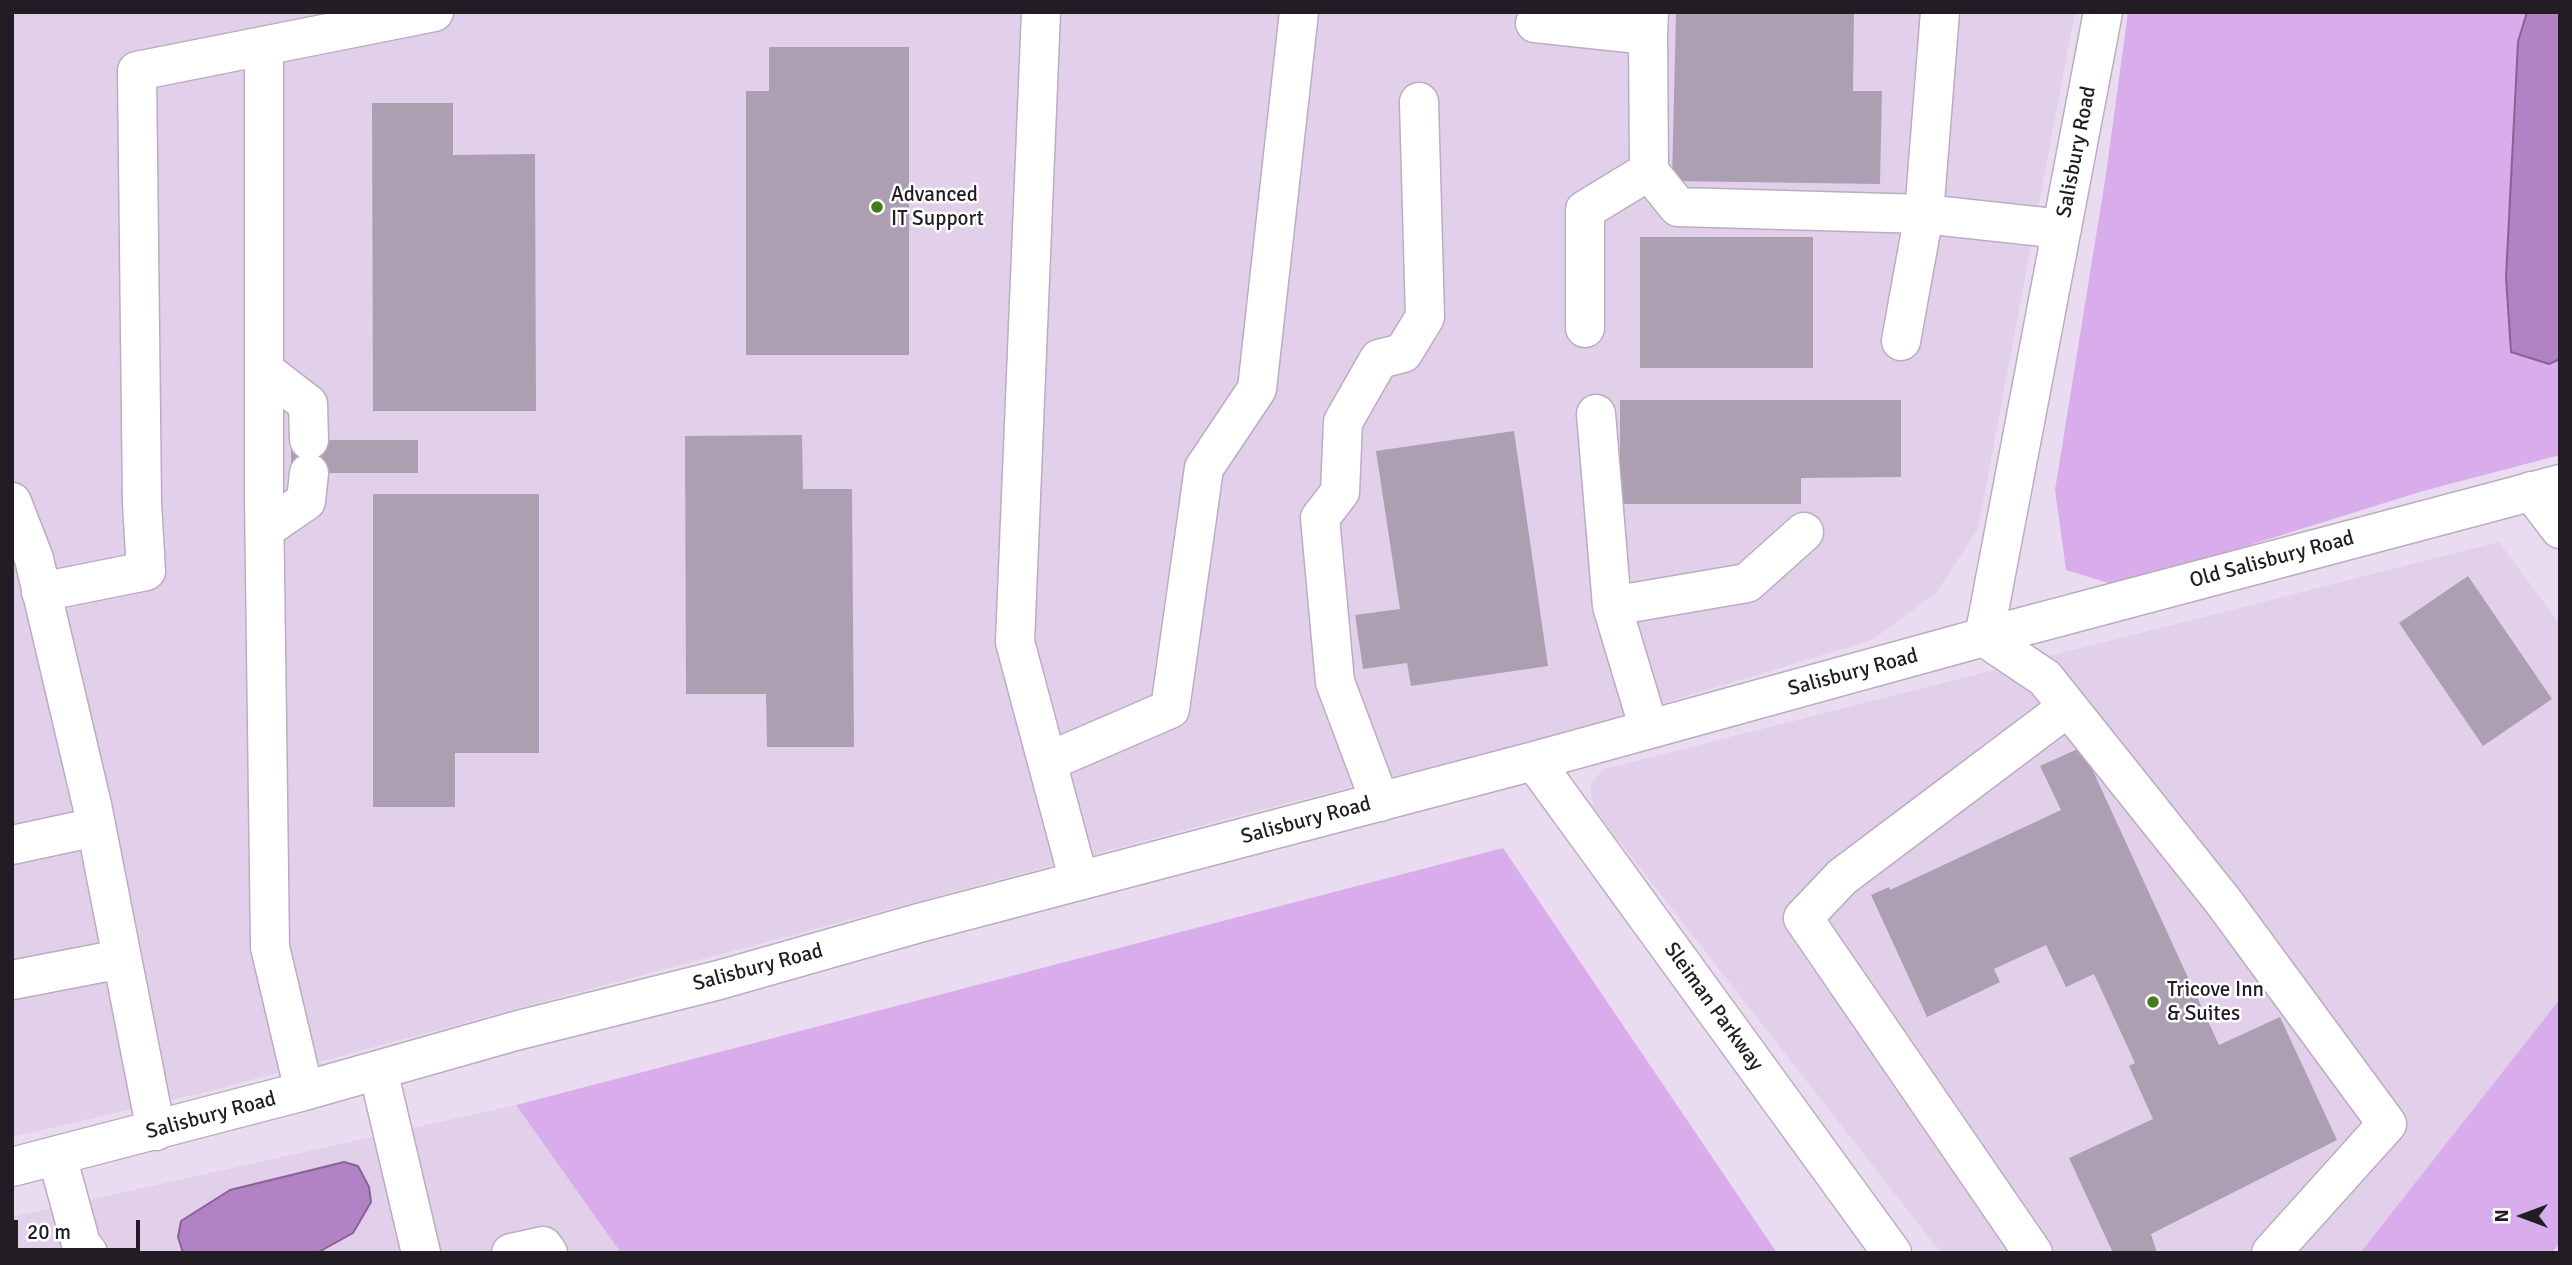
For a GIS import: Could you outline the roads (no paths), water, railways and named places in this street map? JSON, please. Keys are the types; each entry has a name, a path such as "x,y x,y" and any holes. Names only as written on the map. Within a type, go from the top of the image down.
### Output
{"street":[{"path":"41,592 146,571 142,503 137,71 434,12"},
{"path":"1041,12 1015,642 1079,881"},
{"path":"1047,762 1170,709 1204,468 1257,389 1298,12"},
{"path":"1901,341 1924,214 1940,12"},
{"name":"Salisbury Road","path":"12,1167 156,1131 515,1031 719,980 932,920 1534,761 1984,637 2104,12"},
{"path":"1535,23 1648,24 1649,172 1678,207 1924,214 2062,229"},
{"path":"264,46 265,529 270,947 304,1091"},
{"path":"1380,802 1335,682 1320,518 1340,492 1343,422 1379,359 1403,353 1425,317 1419,102"},
{"path":"1585,328 1585,209 1649,172"},
{"path":"264,370 308,404 309,457 306,501 265,529"},
{"path":"1596,414 1612,606 1649,729"},
{"path":"2546,487 2560,529"},
{"name":"Old Salisbury Road","path":"1984,637 2546,487"},
{"path":"12,502 34,559 96,827 156,1131"},
{"path":"1612,606 1747,583 1804,532"},
{"path":"1984,637 2045,678 2223,901 2387,1124 2271,1253"},
{"path":"2033,1253 1803,918 1842,877 2068,708"},
{"name":"Sleiman Parkway","path":"1534,761 1892,1253"},
{"path":"12,845 96,827"},
{"path":"12,980 121,959"},
{"path":"378,1070 421,1253"},
{"path":"57,1156 81,1244 88,1253"},
{"path":"511,1253 543,1246 548,1253"}],"place":[{"name":"Advanced IT Support","path":"877,207"},
{"name":"Tricove Inn & Suites","path":"2153,1002"}]}
